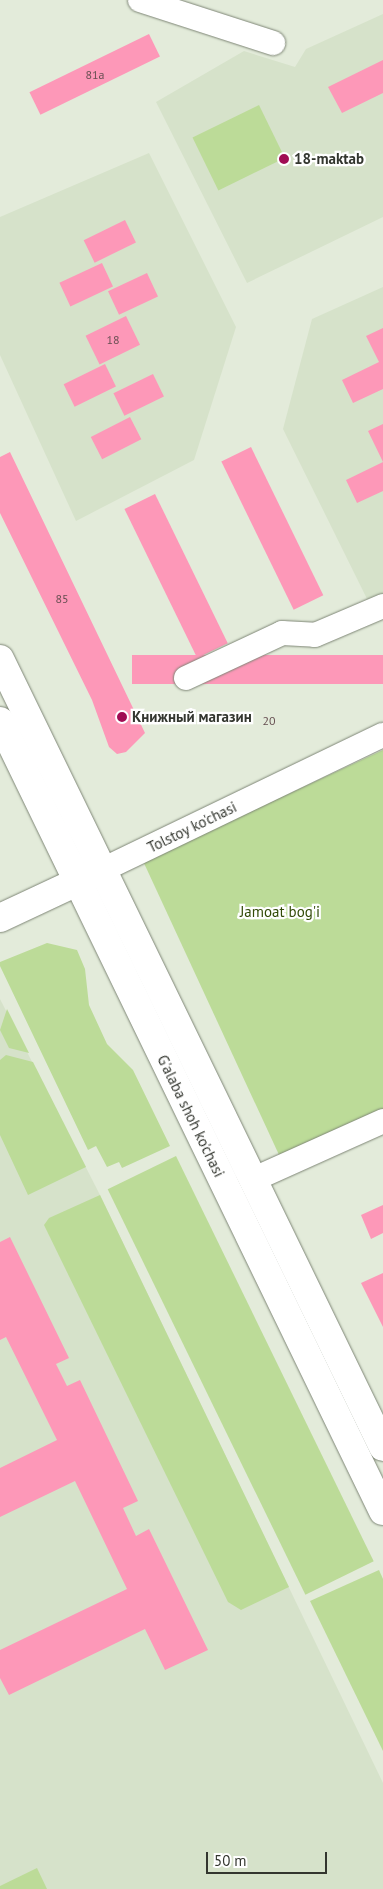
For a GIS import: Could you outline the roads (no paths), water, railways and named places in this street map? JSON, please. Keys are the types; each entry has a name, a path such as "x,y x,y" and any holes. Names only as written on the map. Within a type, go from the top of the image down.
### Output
{"main road":[{"name":"G'alaba shoh ko'chasi","path":"0,659 88,877 383,1511"},
{"name":"G'alaba shoh ko'chasi","path":"0,721 9,759 88,877 252,1180 383,1446"},
{"name":"Tolstoy ko'chasi","path":"0,918 88,877"}],"street":[{"path":"140,0 273,43"},
{"path":"186,678 282,633 315,635 383,606"},
{"name":"Tolstoy ko'chasi","path":"88,877 383,735"},
{"path":"252,1180 383,1121"}],"place":[{"name":"18-maktab","path":"284,159"},
{"name":"Книжный магазин","path":"122,717"}],"park label":[{"name":"Jamoat bog'i","path":"280,912"}]}
